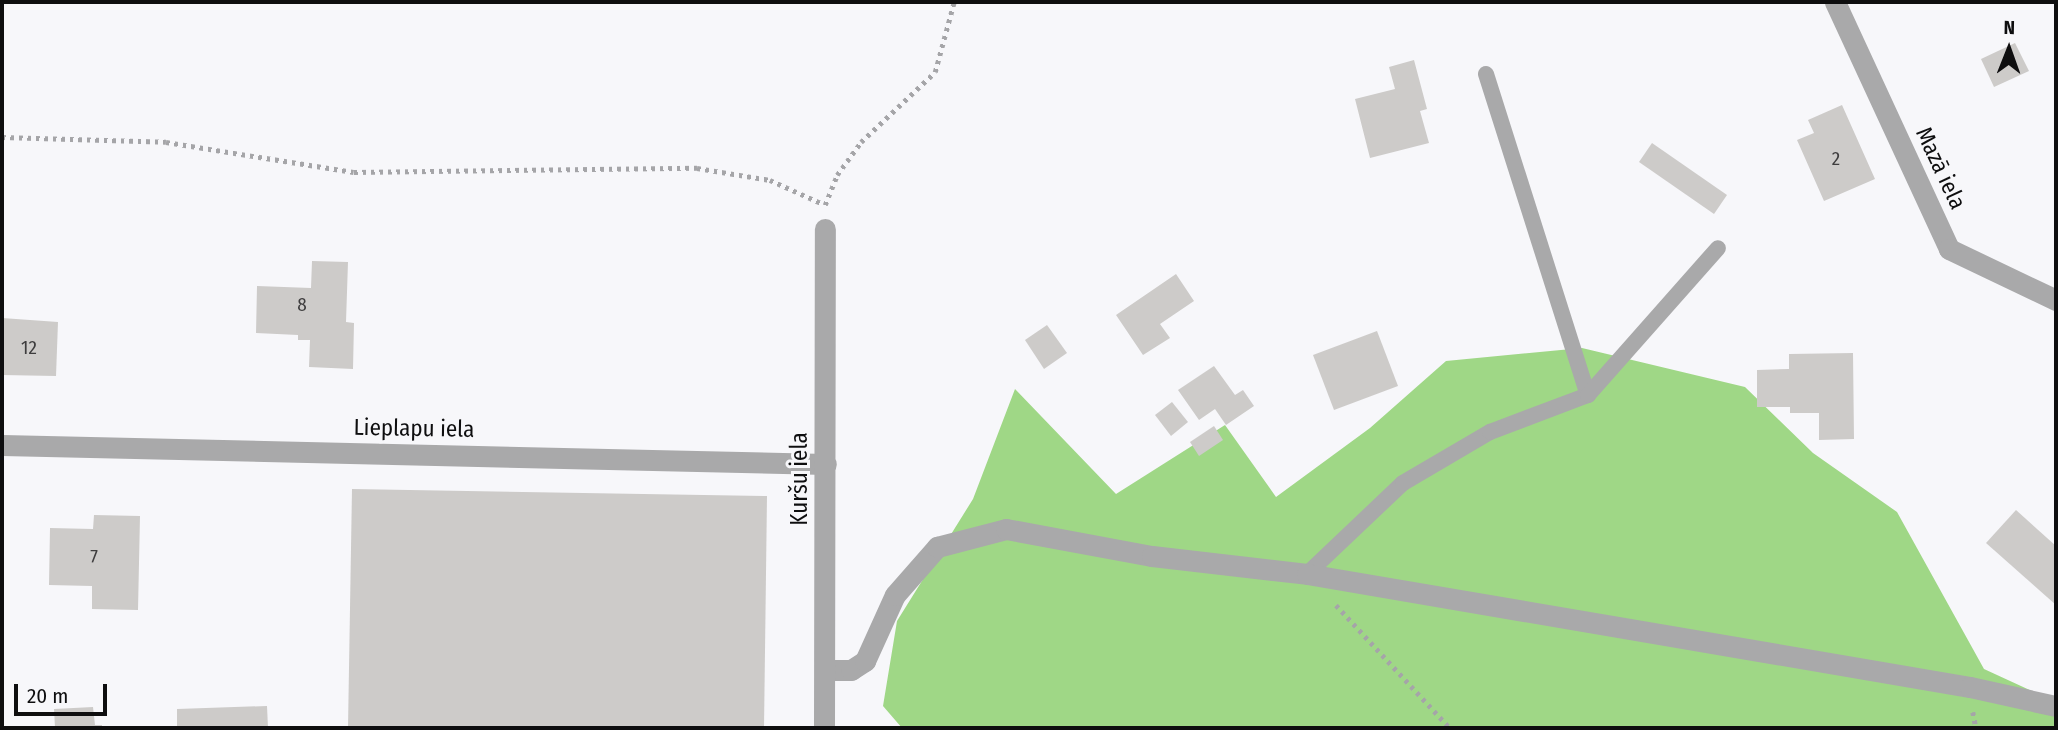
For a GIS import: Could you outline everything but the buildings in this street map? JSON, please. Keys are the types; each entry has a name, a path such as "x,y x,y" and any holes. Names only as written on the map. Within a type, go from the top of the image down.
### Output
{"street":[{"name":"Mazā iela","path":"1835,2 1949,249 2056,300"},
{"name":"Kuršu iela","path":"824,728 825,229"},
{"name":"Lieplapu iela","path":"2,445 825,464"},
{"path":"825,670 851,670 865,661 895,595 937,547 1006,529 1152,556 1307,574 1970,687 2056,706"}],"lane":[{"path":"1486,74 1588,395"},
{"path":"1307,574 1403,484 1490,432 1588,395 1718,248"}],"path":[{"path":"825,229 824,205 837,175 862,142 935,72 954,2"},
{"path":"2,137 166,142 354,172 697,168 770,180 824,205"},
{"path":"1307,574 1450,728"}],"green space":[{"path":"1582,348 1745,387 1813,453 1897,512 1984,669 2056,702 2056,728 902,728 883,706 897,621 973,499 1015,389 1116,494 1225,425 1276,497 1370,428 1446,361"}]}
